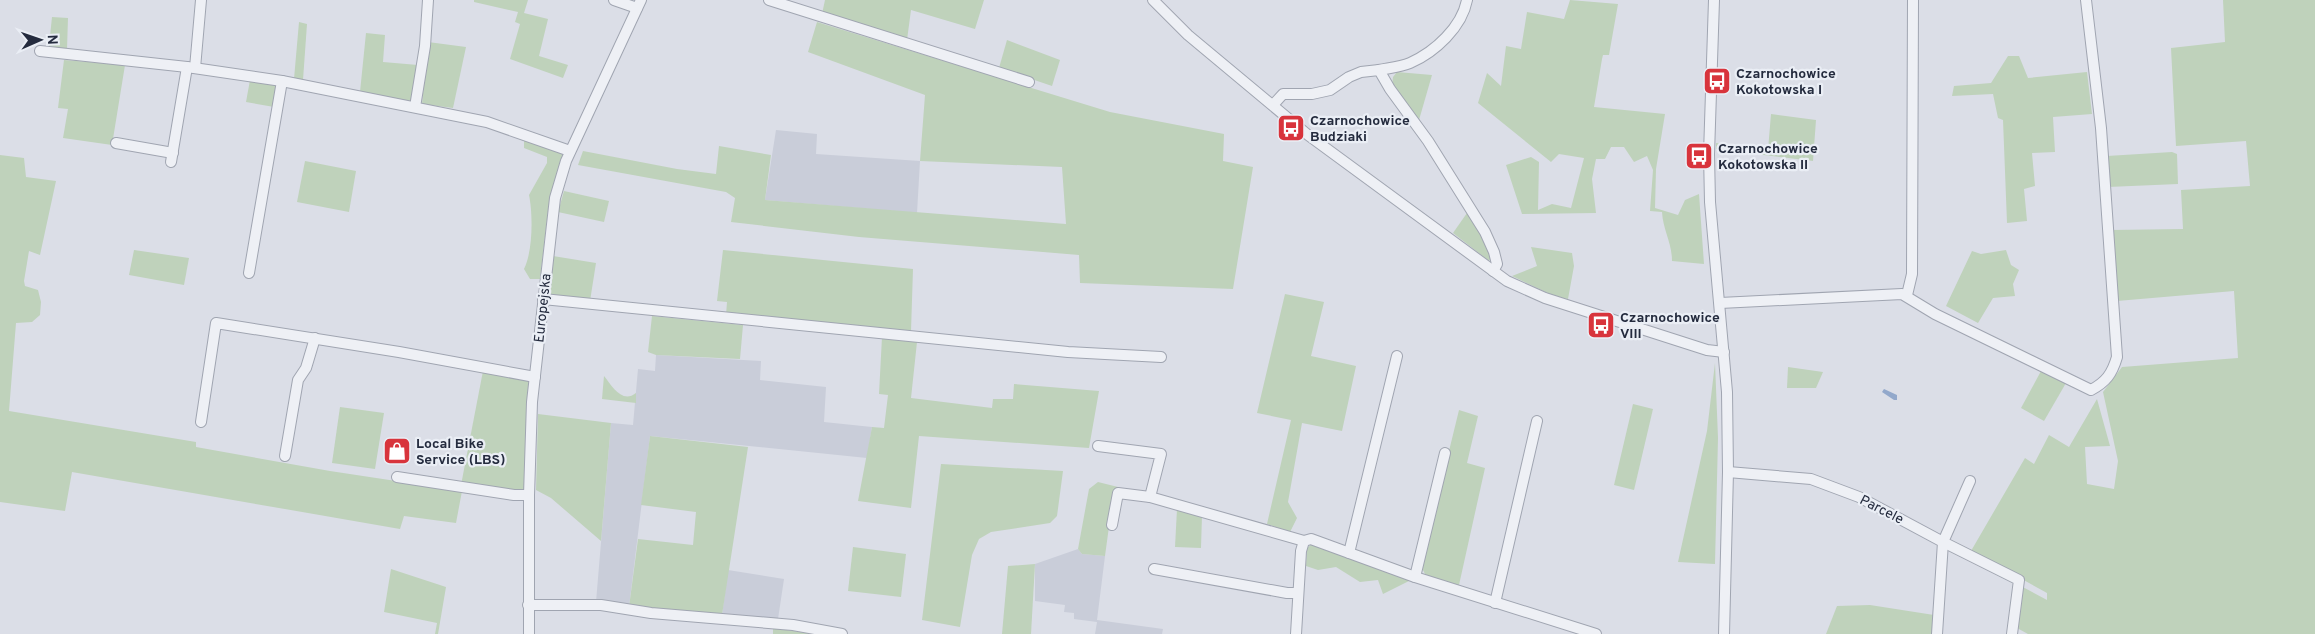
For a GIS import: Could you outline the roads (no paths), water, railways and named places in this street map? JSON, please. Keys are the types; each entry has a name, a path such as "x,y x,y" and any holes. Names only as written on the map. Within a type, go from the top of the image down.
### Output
{"street":[{"path":"116,143 172,157 191,68 201,0"},
{"path":"415,107 424,46 428,0"},
{"path":"614,0 639,4"},
{"path":"769,0 1029,82"},
{"path":"1153,0 1188,35 1334,155 1493,271 1517,286 1545,298 1707,350 1724,352"},
{"path":"1273,106 1283,94 1312,94 1330,90 1355,74 1409,63 1425,54 1458,24 1465,10 1467,0"},
{"path":"1714,0 1709,154 1710,198 1724,352 1728,472 1724,634"},
{"path":"1907,295 1912,274 1913,0"},
{"path":"1720,303 1897,293 1907,295 1934,314 2091,390 2105,382 2114,368 2117,357 2101,128 2086,0"},
{"name":"Europejska","path":"529,634 529,496 535,377 555,198 570,151 639,4"},
{"path":"40,51 191,68 282,81 487,122 570,151"},
{"path":"1379,70 1390,89 1428,141 1484,232 1494,252 1497,264 1493,271"},
{"path":"249,274 282,81"},
{"path":"543,299 1059,351 1161,357"},
{"path":"201,422 216,322 535,377"},
{"path":"285,456 298,380 306,368 315,338"},
{"path":"1349,554 1397,356"},
{"path":"1495,603 1537,421"},
{"path":"1098,446 1161,454 1150,497"},
{"path":"1415,577 1445,453"},
{"name":"Parcele","path":"1728,472 1811,478 1860,497 2019,580 2012,634"},
{"path":"397,477 529,496"},
{"path":"1937,634 1943,542 1970,481"},
{"path":"1112,525 1118,493 1150,497 1304,541 1311,539 1415,577 1596,634"},
{"path":"1296,634 1301,551 1304,541"},
{"path":"1154,569 1298,593"},
{"path":"528,604 601,605 651,613 793,625 842,634"}],"water":[{"path":"1884,389 1897,395 1897,400 1882,392"}],"place":[{"name":"Czarnochowice Kokotowska I","path":"1717,81"},
{"name":"Czarnochowice Budziaki","path":"1291,128"},
{"name":"Czarnochowice Kokotowska II","path":"1699,156"},
{"name":"Czarnochowice VIII","path":"1601,325"},
{"name":"Local Bike Service (LBS)","path":"397,451"}]}
